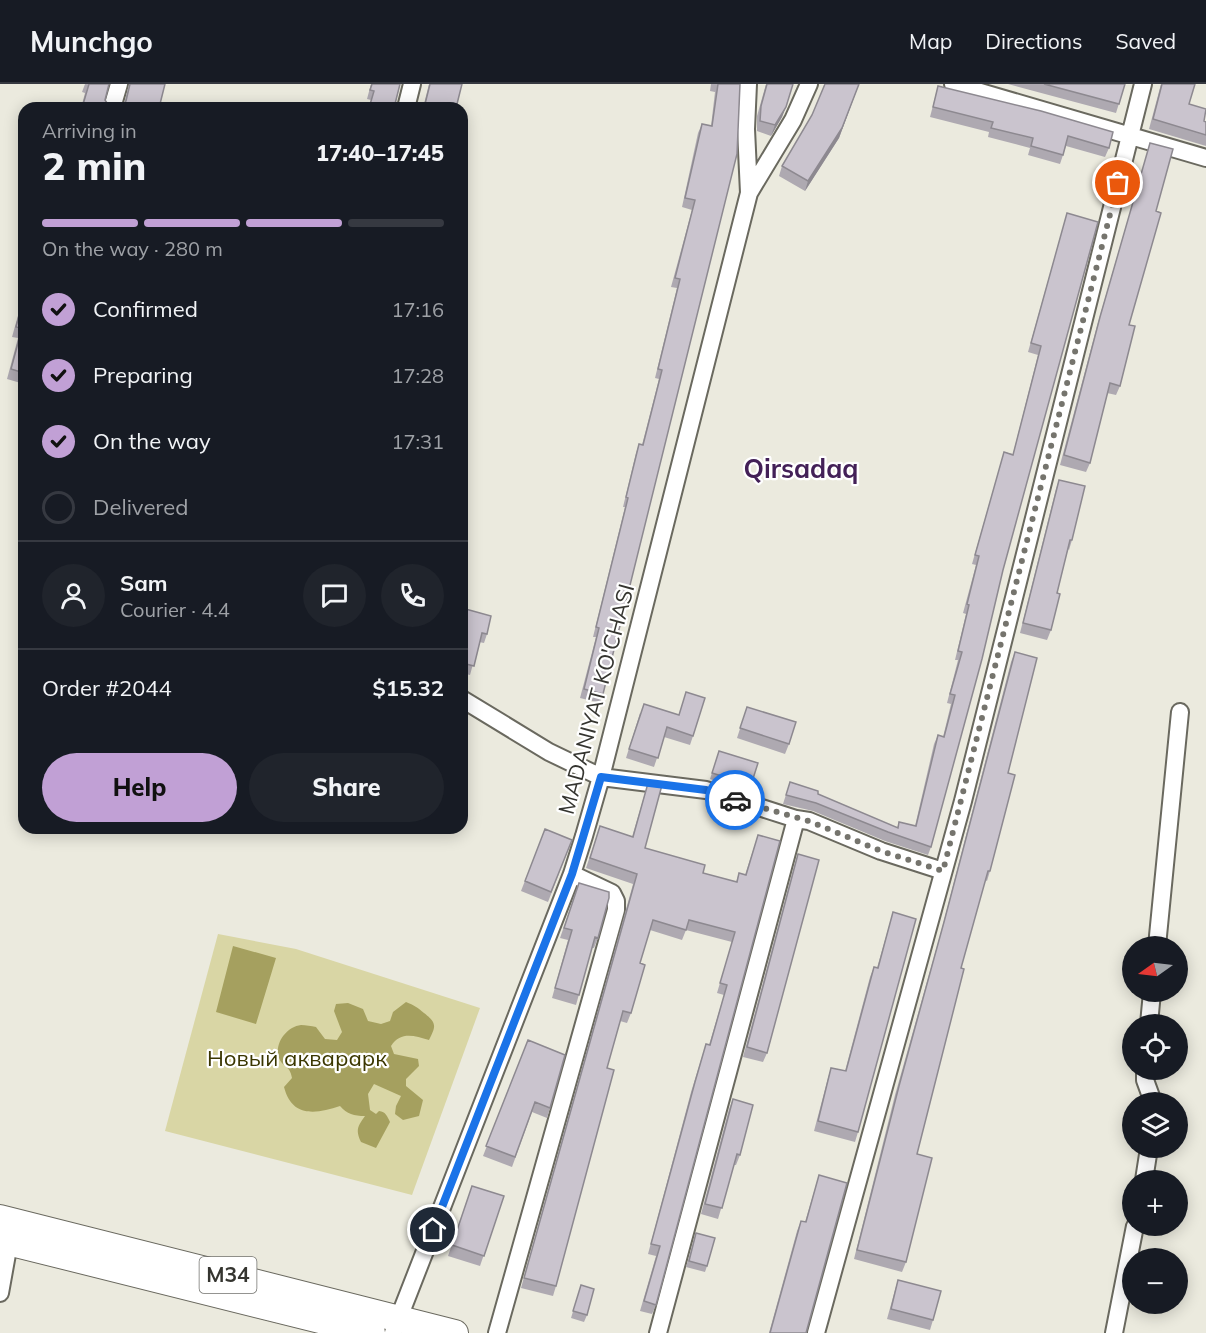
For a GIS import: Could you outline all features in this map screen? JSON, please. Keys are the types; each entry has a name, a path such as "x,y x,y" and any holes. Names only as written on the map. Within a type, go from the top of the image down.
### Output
{"main road":[{"name":"M34","path":"0,1218 396,1326 455,1333"},
{"name":"M34","path":"5,1241 372,1333"}],"street":[{"path":"114,102 119,84"},
{"path":"408,102 412,84"},
{"path":"748,84 746,129 749,193"},
{"name":"MADANIYAT KO'CHASI","path":"396,1326 572,874 601,777 749,193 793,120 808,84"},
{"path":"953,84 1206,158"},
{"path":"816,1333 966,789 1143,84"},
{"path":"468,703 549,752 601,777 706,790 796,819 809,821 881,851 943,871"},
{"path":"1158,936 1180,712"},
{"path":"658,1333 796,819"},
{"path":"497,1333 616,910 616,900 612,893 572,874"},
{"path":"1114,1333 1133,1236"},
{"path":"0,1293 5,1241"}],"green space":[{"name":"Новый акварарк","path":"218,934 296,949 480,1008 412,1195 165,1131"}],"shaded area":[{"path":"233,946 276,958 256,1024 216,1012"},
{"path":"406,1002 428,1016 434,1025 429,1040 403,1036 391,1046 394,1054 418,1059 419,1066 406,1079 406,1086 423,1100 419,1116 403,1120 395,1114 401,1096 374,1084 368,1094 370,1110 376,1114 379,1111 383,1112 390,1122 376,1148 361,1142 359,1138 358,1128 365,1116 351,1114 340,1106 314,1112 299,1109 293,1104 284,1087 292,1078 291,1074 278,1053 282,1037 286,1033 301,1025 316,1027 325,1039 337,1040 342,1032 334,1011 336,1004 348,1003 363,1009 368,1021 381,1024 390,1021 393,1012"}],"building":[{"path":"89,84 109,84 106,102 84,102"},
{"path":"130,84 165,84 160,102 126,101"},
{"path":"372,84 400,84 396,102 371,102 374,91 370,90"},
{"path":"430,84 462,84 458,102 426,102"},
{"path":"718,84 740,84 737,154 603,694 584,689 599,628 596,627 628,498 626,497 639,444 643,445 662,370 658,369 680,279 675,278 695,200 685,198 702,124 712,126"},
{"path":"767,84 793,84 786,107 775,125 760,121 761,106"},
{"path":"825,84 859,84 842,128 808,181 782,166 812,115"},
{"path":"1044,84 1125,84 1119,104"},
{"path":"1162,84 1195,84 1189,104 1206,109 1204,121 1206,122 1206,135 1153,119"},
{"path":"938,86 1041,111 1113,132 1109,148 1068,136 1063,155 1031,146 1033,138 991,128 993,122 933,107"},
{"path":"1150,143 1173,149 1156,211 1161,213 1129,325 1135,326 1120,386 1110,383 1090,463 1064,455 1100,317"},
{"path":"1067,213 1098,222 1003,570 982,659 931,847 816,803 786,795 790,782 818,791 818,794 898,828 899,822 916,826 938,735 944,737 955,695 950,694 962,652 958,651 979,556 975,555 1004,452 1013,455 1041,346 1031,343"},
{"path":"18,343 18,371 11,369"},
{"path":"1059,480 1085,486 1057,593 1060,594 1051,630 1023,623"},
{"path":"468,610 491,616 487,634 482,633 474,666 468,664"},
{"path":"1015,652 1037,658 1008,773 1015,775 961,968 964,969 917,1154 932,1158 906,1262 857,1250"},
{"path":"686,692 705,698 693,736 667,727 658,758 629,749 644,704 679,715"},
{"path":"747,707 796,722 789,744 740,728"},
{"path":"719,751 758,763 751,785 712,773"},
{"path":"648,783 662,785 645,848 705,865 703,873 737,882 739,873 746,875 758,835 780,841 656,1305 644,1301 660,1246 651,1244 706,1044 710,1045 727,985 720,983 735,932 689,920 686,930 653,920 640,963 645,965 631,1013 623,1011 607,1068 614,1070 556,1286 524,1278 637,874 590,858 600,826 633,837"},
{"path":"545,829 572,840 551,892 525,881"},
{"path":"798,854 819,860 767,1053 747,1047"},
{"path":"579,883 609,892 609,898 598,938 595,937 579,995 555,988 572,930 564,928"},
{"path":"893,912 916,919 858,1132 818,1121 831,1068 846,1071 874,967 878,968"},
{"path":"528,1040 565,1055 550,1108 535,1102 515,1157 486,1146"},
{"path":"733,1099 753,1105 740,1155 737,1154 722,1208 705,1204"},
{"path":"819,1175 847,1183 806,1333 770,1333 801,1221 806,1222"},
{"path":"472,1186 504,1196 484,1256 452,1245"},
{"path":"696,1233 715,1238 707,1266 689,1261"},
{"path":"898,1280 941,1291 933,1320 891,1309"},
{"path":"581,1285 594,1289 587,1315 573,1311"}],"way so far":[{"path":"735,800 809,821 881,851 943,871 1118,183"}],"district":[{"name":"Qirsadaq","path":"801,469"}],"route":[{"path":"433,1230 572,874 601,777 706,790 735,800"}]}
